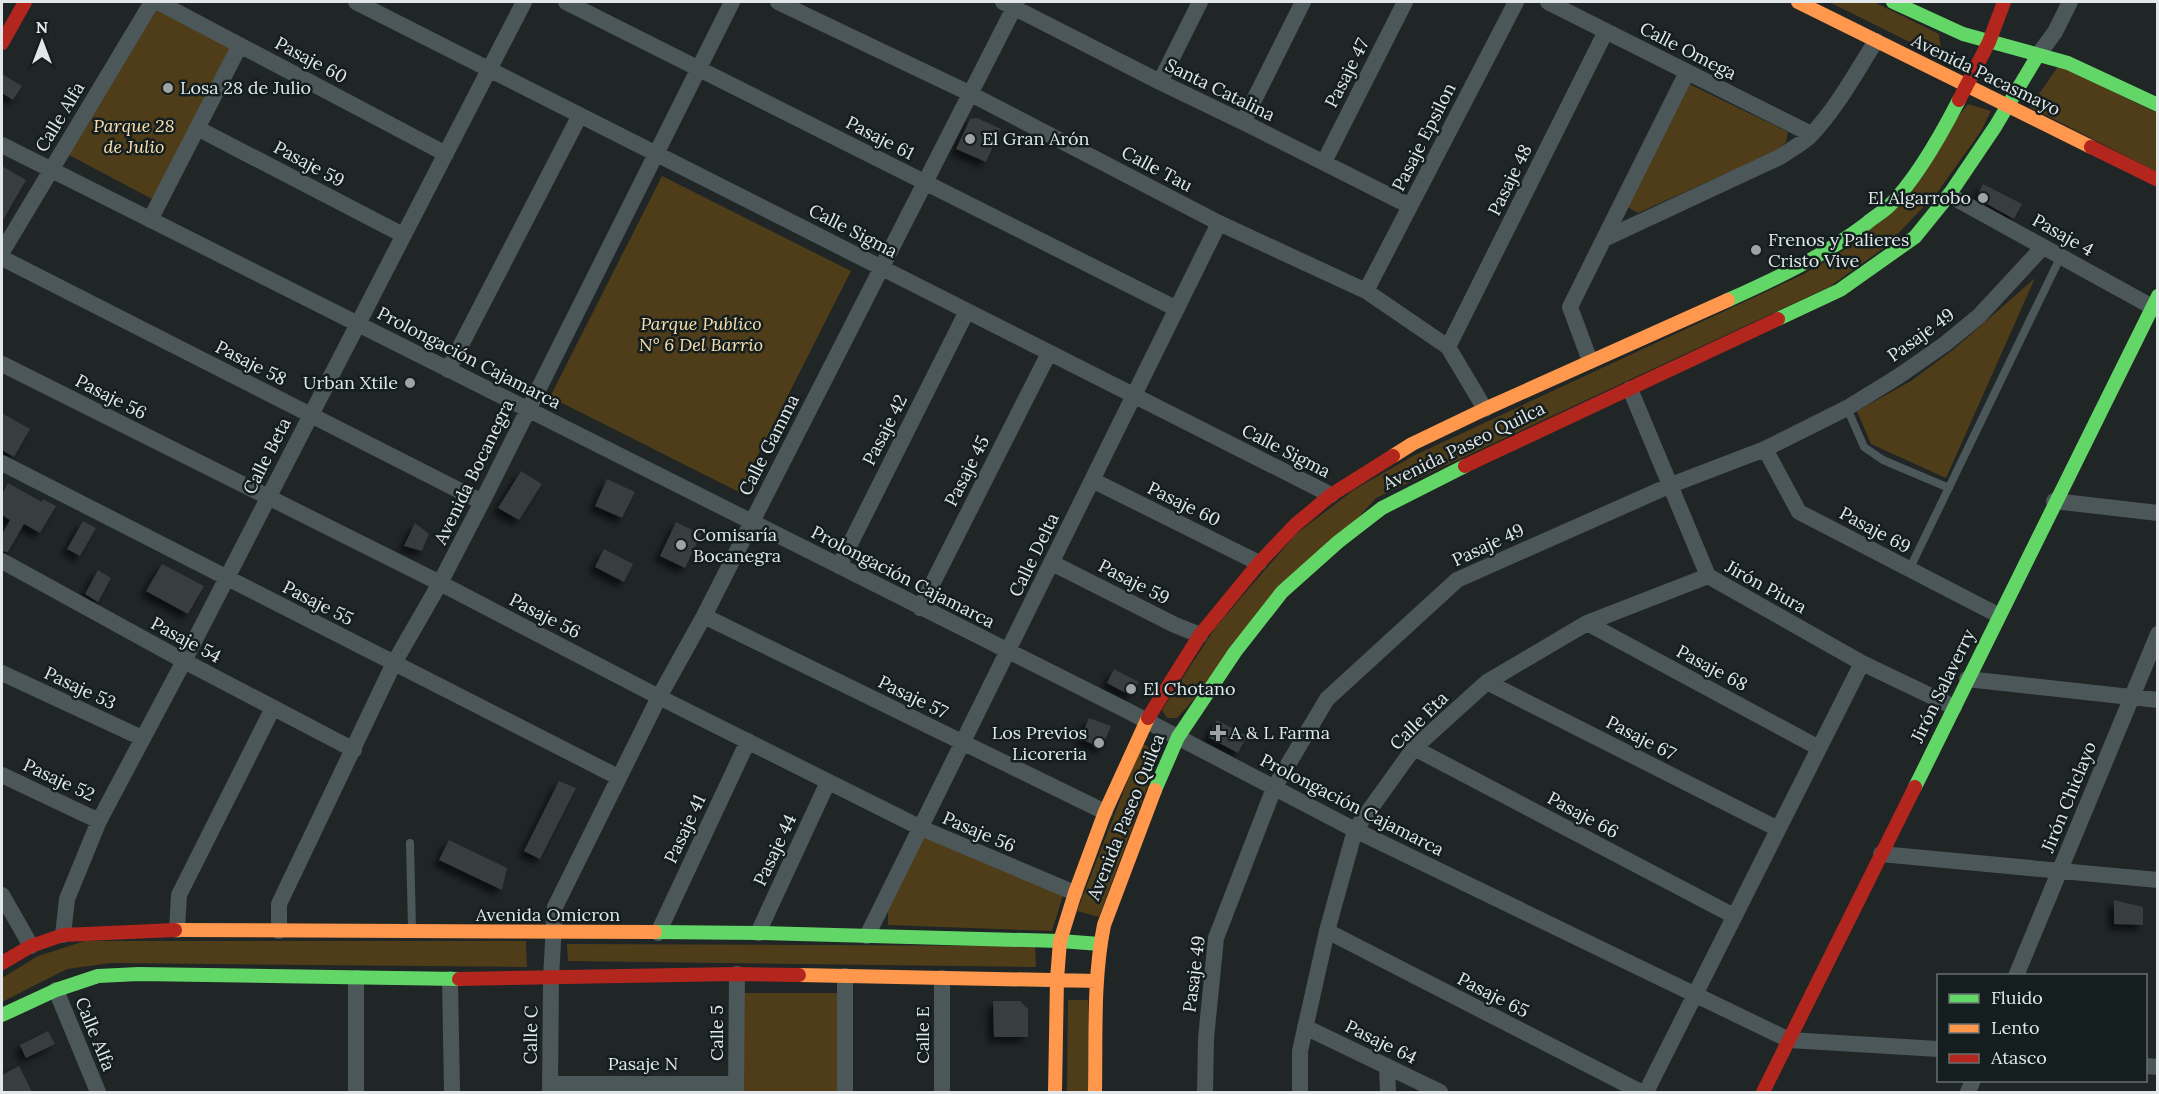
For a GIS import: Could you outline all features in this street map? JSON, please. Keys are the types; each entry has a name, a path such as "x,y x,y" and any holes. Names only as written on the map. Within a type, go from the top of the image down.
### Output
{"main road":[{"path":"2,43 25,2"},
{"name":"Avenida Pacasmayo","path":"1798,2 2157,180"},
{"name":"Avenida Pacasmayo","path":"1893,2 1963,34 2068,63 2157,105"},
{"name":"Avenida Paseo Quilca","path":"1055,1092 1060,941 1105,812 1146,721 1200,635 1259,563 1295,525 1331,495 1412,444 1794,270 1842,242 1889,206 1919,168 1947,126 1968,86 1989,42 2004,2"},
{"name":"Avenida Paseo Quilca","path":"1095,1092 1097,981 1104,925 1154,792 1178,737 1257,622 1282,592 1338,542 1382,508 1840,290 1915,237 1949,195 1995,127 2038,55"},
{"name":"Jirón Salaverry","path":"1763,1092 2054,501 2156,304"},
{"name":"Avenida Omicron","path":"2,963 31,946 63,936 177,930 758,933 1100,944"},
{"path":"2,1015 56,990 98,976 139,974 450,980 737,974 1097,981"}],"street":[{"name":"Calle Alfa","path":"2,252 152,2"},
{"name":"Pasaje 60","path":"158,2 446,154"},
{"name":"Calle Sigma","path":"356,2 1331,495"},
{"name":"Calle Beta","path":"63,936 67,899 99,821 524,2"},
{"name":"Pasaje 61","path":"566,2 1177,309"},
{"name":"Avenida Bocanegra","path":"279,931 279,904 394,663 440,583 482,502 732,2"},
{"name":"Calle Tau","path":"778,2 969,93 1219,223 1366,291 1448,347 1485,409"},
{"path":"1160,82 1200,2"},
{"path":"1243,122 1303,2"},
{"name":"Pasaje 47","path":"1323,162 1405,2"},
{"name":"Pasaje Epsilon","path":"1366,291 1516,2"},
{"name":"Calle Omega","path":"1548,2 1811,134"},
{"name":"Avenida Paseo Quilca","path":"2038,55 2055,32 2070,2"},
{"name":"Calle Gamma","path":"551,978 555,907 618,777 704,616 969,93 1011,3"},
{"name":"Santa Catalina","path":"1011,3 1160,82 1410,206"},
{"name":"Pasaje 48","path":"1448,347 1606,31"},
{"path":"1604,239 1780,157 1811,134 1832,109 1876,41"},
{"path":"150,220 240,45"},
{"path":"1590,362 1570,307 1687,72"},
{"path":"448,370 580,115"},
{"name":"Pasaje 59","path":"197,128 403,235"},
{"name":"Prolongación Cajamarca","path":"2,145 1178,737 1355,830 1789,1040"},
{"name":"Pasaje 4","path":"1949,195 2043,247 2156,304"},
{"name":"Calle Delta","path":"867,936 1219,223"},
{"name":"Pasaje 49","path":"1205,1092 1206,1038 1216,938 1274,788 1327,699 1457,580 1671,485 1765,449 1846,408 1899,376 1980,316 2043,247"},
{"name":"Pasaje 58","path":"2,258 482,502"},
{"name":"Pasaje 42","path":"839,566 967,311"},
{"name":"Pasaje 45","path":"920,608 1049,353"},
{"name":"Pasaje 56","path":"2,364 440,583 659,697 921,828 1075,893"},
{"name":"Jirón Piura","path":"1630,389 1708,576 1862,663 1954,707"},
{"name":"Pasaje 69","path":"1765,449 1799,512 1998,615"},
{"name":"Pasaje 55","path":"2,463 618,777"},
{"name":"Pasaje 60","path":"1092,480 1259,563"},
{"path":"2054,501 2157,513"},
{"name":"Pasaje 54","path":"2,562 354,750"},
{"name":"Pasaje 59","path":"1052,563 1175,625 1200,635"},
{"name":"Calle Eta","path":"1300,1092 1300,1051 1305,1027 1327,931 1355,830 1414,748 1487,681 1587,623 1708,576"},
{"name":"Pasaje 57","path":"704,616 1105,812"},
{"name":"Pasaje 68","path":"1587,623 1819,748"},
{"name":"Jirón Chiclayo","path":"2016,974 2157,634"},
{"path":"1646,1092 1862,663"},
{"name":"Pasaje 53","path":"2,673 142,738"},
{"path":"1967,679 2157,700"},
{"name":"Pasaje 67","path":"1487,681 1778,829"},
{"path":"177,930 179,895 273,708"},
{"name":"Pasaje 41","path":"658,933 748,741"},
{"name":"Pasaje 66","path":"1414,748 1734,916"},
{"name":"Pasaje 52","path":"2,775 99,821"},
{"name":"Pasaje 44","path":"758,933 828,782"},
{"path":"1881,854 2157,880"},
{"path":"2,894 31,946"},
{"name":"Pasaje 65","path":"1327,931 1641,1092"},
{"name":"Calle 5","path":"736,1088 737,974"},
{"path":"845,976 845,1092"},
{"path":"356,978 356,1092"},
{"name":"Calle C","path":"550,1088 551,978"},
{"name":"Calle E","path":"942,978 942,1092"},
{"path":"450,980 452,1092"},
{"name":"Calle Alfa","path":"56,990 98,1092"},
{"name":"Pasaje 64","path":"1305,1027 1440,1092"},
{"path":"1789,1040 1937,1049"},
{"path":"1387,1066 1388,1092"},
{"name":"Pasaje N","path":"550,1088 736,1088"}],"lane":[{"path":"1909,570 2061,256"},
{"path":"1846,408 1864,447 1883,460 1949,488"},
{"path":"410,843 412,932"}],"green space":[{"path":"1829,2 1874,2 1939,34 1942,58"},
{"name":"Parque 28 de Julio","path":"157,8 231,46 154,200 69,155"},
{"path":"2059,65 2157,113 2157,172 2030,107"},
{"path":"1689,84 1788,132 1786,142 1776,151 1638,213 1627,207"},
{"path":"1968,104 1991,111 1981,131 1937,193 1884,248 1829,287 1376,498 1177,718 1167,718 1162,710 1215,628 1296,534 1355,489 1413,456 1804,274 1862,239"},
{"name":"Parque Publico N° 6 Del Barrio","path":"662,176 851,271 739,492 550,397"},
{"path":"2035,278 1946,478 1871,444 1857,411 1911,381 1954,349"},
{"path":"1142,744 1160,752 1099,917 1077,911"},
{"path":"926,832 1064,892 1052,931 888,925 888,909"},
{"path":"85,941 526,941 527,967 111,963 67,969 2,1002 2,978 38,956"},
{"path":"567,944 1035,946 1036,967 568,961"},
{"path":"744,993 839,993 839,1092 744,1092"},
{"path":"1068,1000 1088,1000 1088,1092 1067,1092"}],"building":[{"path":"2,74 22,86 13,100 2,93"},
{"path":"977,118 1001,129 986,162 956,149 970,119"},
{"path":"2,166 26,180 2,222"},
{"path":"1983,184 2022,204 2014,219 1976,198"},
{"path":"2,413 30,429 14,457 2,450"},
{"path":"521,471 542,484 519,520 498,508"},
{"path":"607,479 635,492 622,518 595,506"},
{"path":"8,483 42,502 43,499 56,506 40,533 24,524 8,552 2,551 2,534 10,520 2,515 2,494"},
{"path":"83,521 96,528 80,556 67,549"},
{"name":"Comisaría Bocanegra","path":"676,522 701,534 685,568 660,556"},
{"path":"415,523 429,534 422,551 404,546"},
{"path":"604,549 633,564 624,582 595,567"},
{"path":"162,564 204,586 188,614 146,591"},
{"path":"98,570 111,578 98,602 85,594"},
{"path":"1114,669 1139,682 1131,696 1107,683"},
{"path":"1089,718 1111,726 1102,748 1080,739"},
{"path":"1217,720 1247,736 1238,753 1208,737"},
{"path":"559,781 576,788 540,859 524,851"},
{"path":"449,840 507,868 502,890 439,860"},
{"path":"2114,900 2143,907 2143,925 2114,924"},
{"path":"993,1001 1020,1001 1028,1009 1028,1037 994,1037"},
{"path":"48,1031 55,1044 26,1058 20,1045"},
{"path":"19,1066 32,1092 2,1092 2,1075"}],"traffic: fast":[{"path":"1893,2 1963,34 2068,63 2158,105"},
{"path":"1778,319 1840,290 1915,237 1949,195 1995,127 2038,55"},
{"path":"1728,300 1817,256 1851,235 1887,208 1919,170 1959,100"},
{"path":"1915,787 2158,296"},
{"path":"1155,790 1178,737 1235,652 1282,592 1338,542 1382,508 1465,466"},
{"path":"655,932 1060,941 1100,944"},
{"path":"2,1015 56,990 98,976 139,974 459,979"}],"traffic: slow":[{"path":"1798,2 2091,147"},
{"path":"1393,456 1412,444 1485,409 1728,300"},
{"path":"1055,1092 1060,941 1105,812 1148,718"},
{"path":"1095,1092 1095,1029 1100,945 1104,925 1155,790"},
{"path":"175,930 655,932"},
{"path":"799,975 1097,981"}],"traffic: jam":[{"path":"2,43 25,2"},
{"path":"1959,100 1989,42 2004,2"},
{"path":"2091,147 2158,180"},
{"path":"1465,466 1778,319"},
{"path":"1148,718 1200,635 1259,563 1295,525 1331,495 1393,456"},
{"path":"1763,1092 1915,787"},
{"path":"2,963 31,946 63,935 175,930"},
{"path":"459,979 799,975"}],"place":[{"name":"Losa 28 de Julio","path":"168,88"},
{"name":"El Gran Arón","path":"970,139"},
{"name":"El Algarrobo","path":"1983,198"},
{"name":"Frenos y Palieres Cristo Vive","path":"1756,250"},
{"name":"Urban Xtile","path":"410,383"},
{"name":"Comisaría Bocanegra","path":"681,545"},
{"name":"El Chotano","path":"1131,689"},
{"name":"A & L Farma","path":"1218,733"},
{"name":"Los Previos Licoreria","path":"1099,743"}]}
